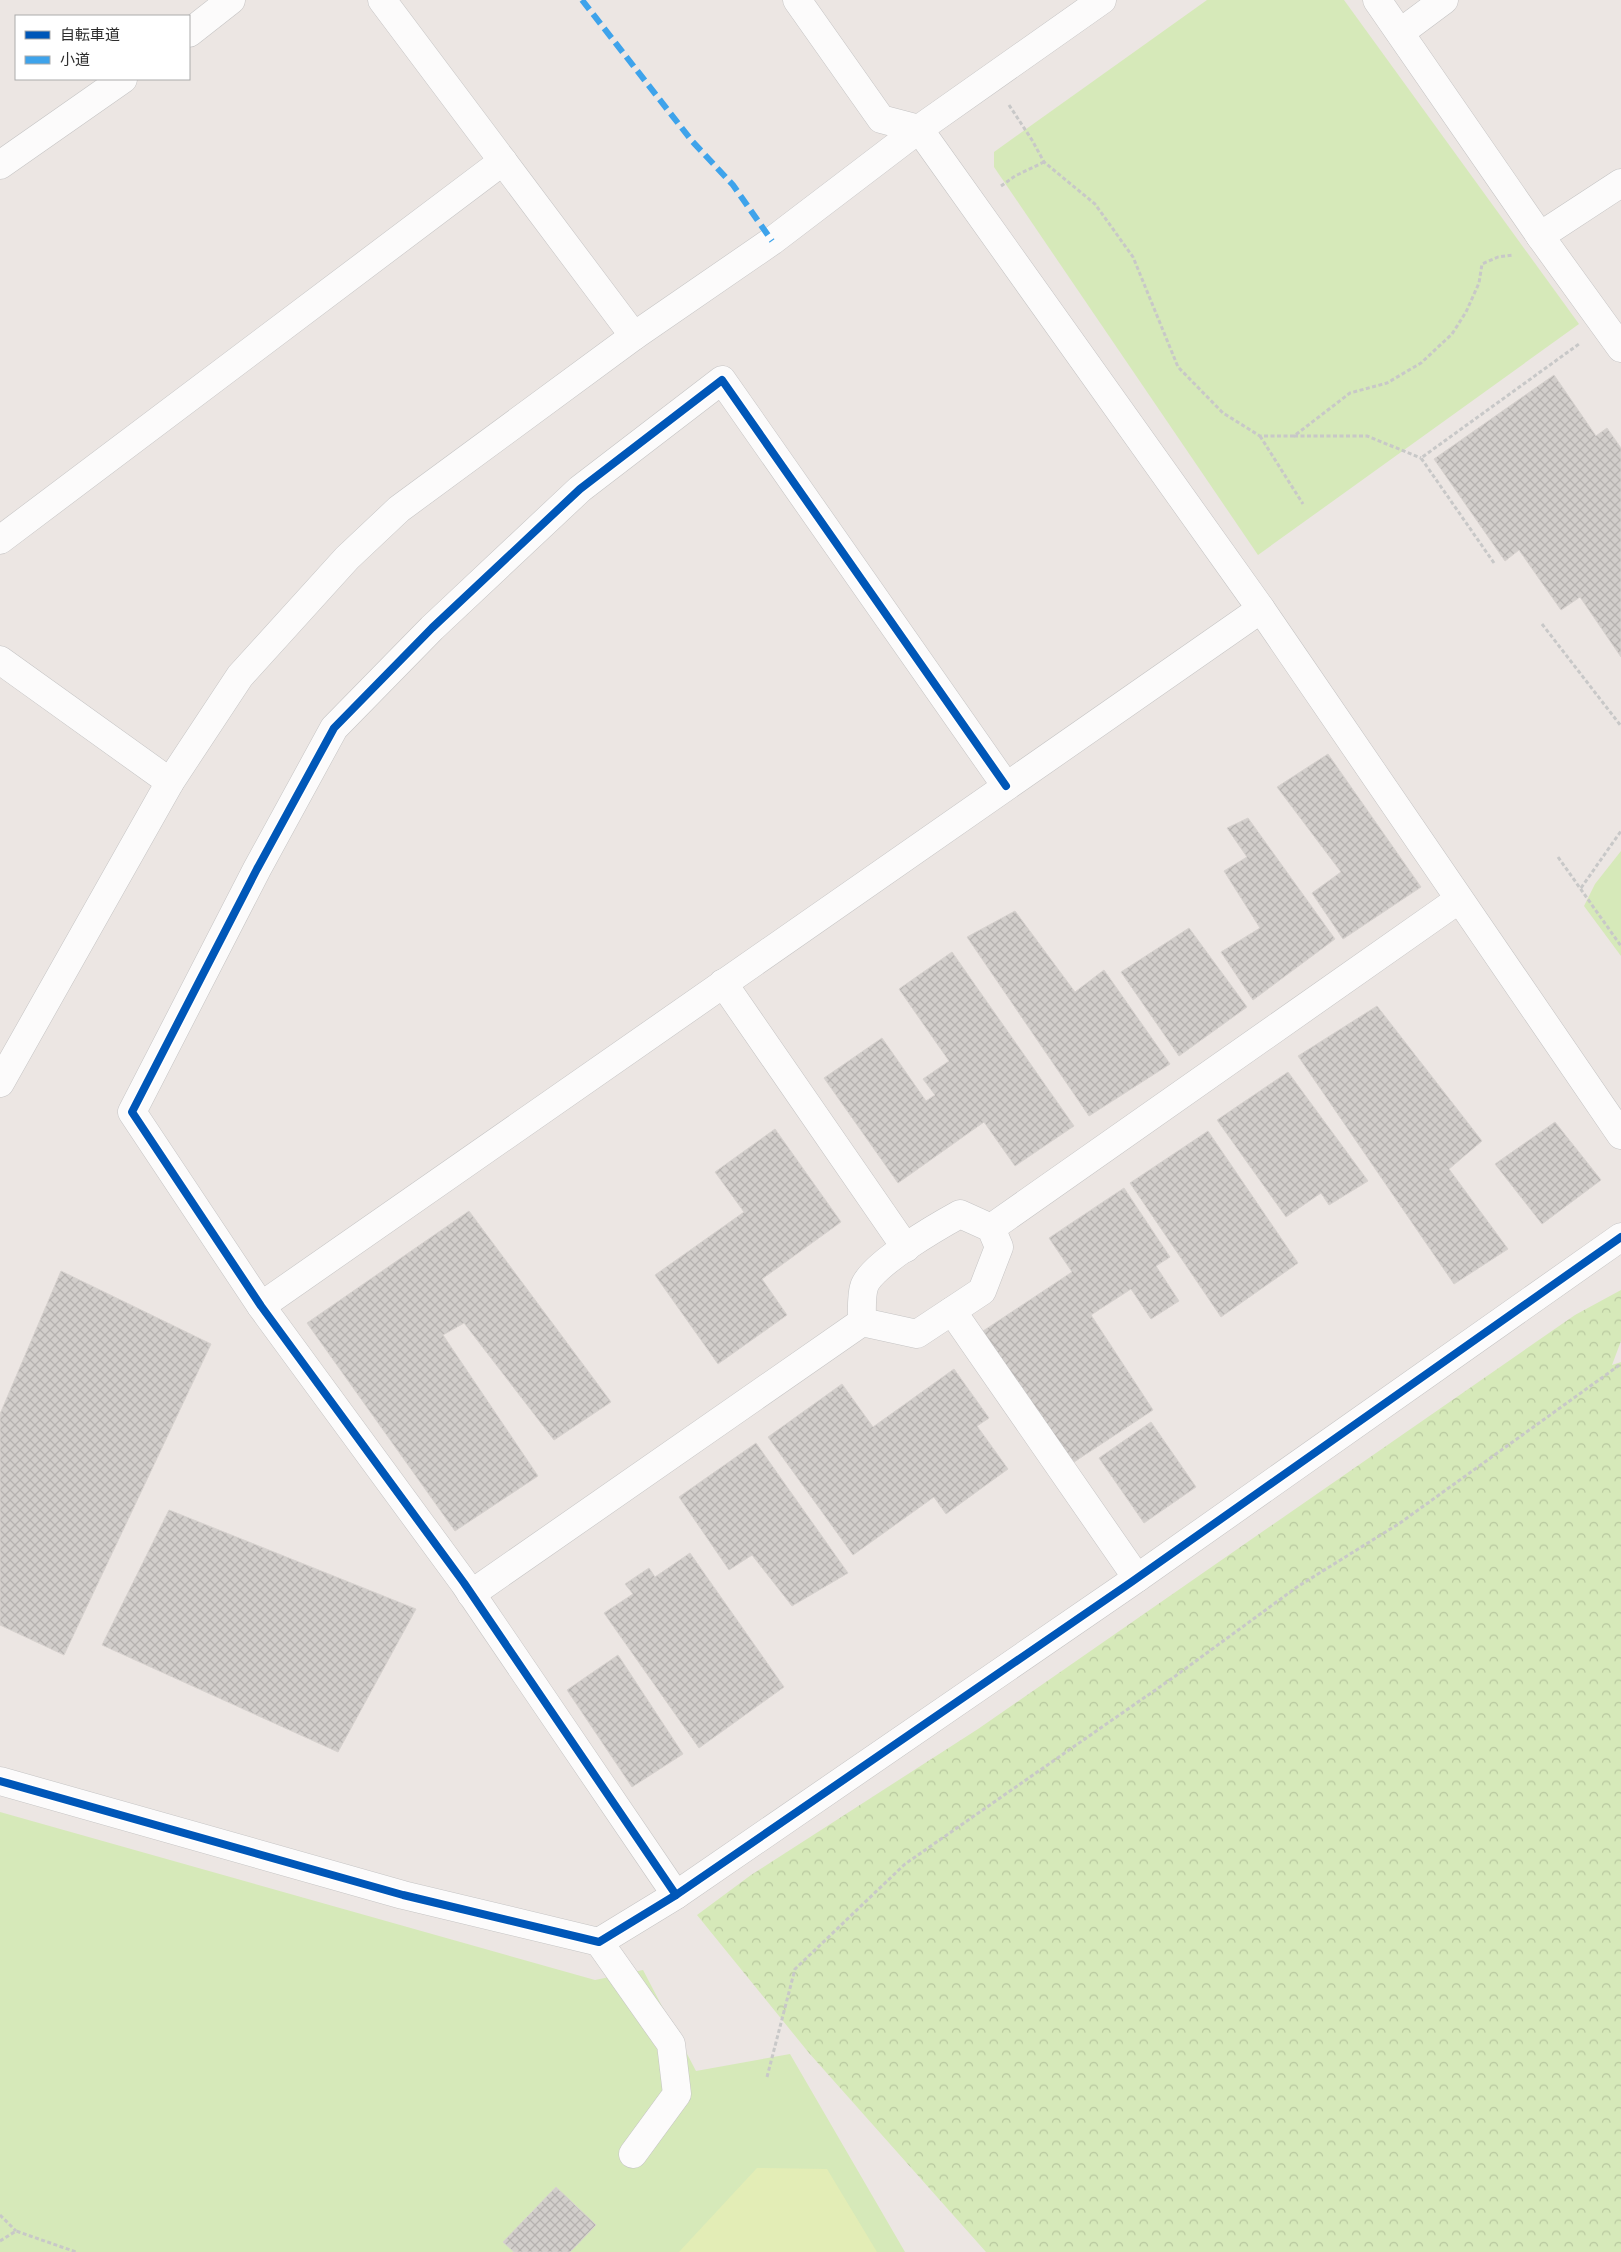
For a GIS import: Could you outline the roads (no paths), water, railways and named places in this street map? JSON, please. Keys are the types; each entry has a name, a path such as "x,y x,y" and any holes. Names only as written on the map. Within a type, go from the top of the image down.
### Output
{"street":[{"path":"190,31 231,0"},
{"path":"382,0 634,336"},
{"path":"797,0 881,119 919,129 1261,609 1458,900 1621,1135"},
{"path":"0,1083 170,782 240,676 347,558 399,509 634,336 772,241 919,129 1102,0"},
{"path":"1377,0 1540,236 1621,348"},
{"path":"1400,32 1444,0"},
{"path":"0,165 122,80"},
{"path":"0,540 503,161"},
{"path":"1540,236 1621,183"},
{"path":"676,1895 471,1594 261,1306 132,1112 257,869 334,728 432,628 580,489 722,380 1006,786"},
{"path":"261,1306 1261,609"},
{"path":"0,660 170,782"},
{"path":"991,1228 1458,900"},
{"path":"722,983 906,1248"},
{"path":"471,1594 862,1322 918,1334 982,1291 999,1247 991,1228 960,1214 929,1231 884,1263 864,1285 862,1322"},
{"path":"599,1942 676,1895 1137,1578 1621,1237"},
{"path":"952,1311 1137,1578"},
{"path":"0,1781 403,1895 599,1942 671,2044 677,2094 633,2154"}]}
